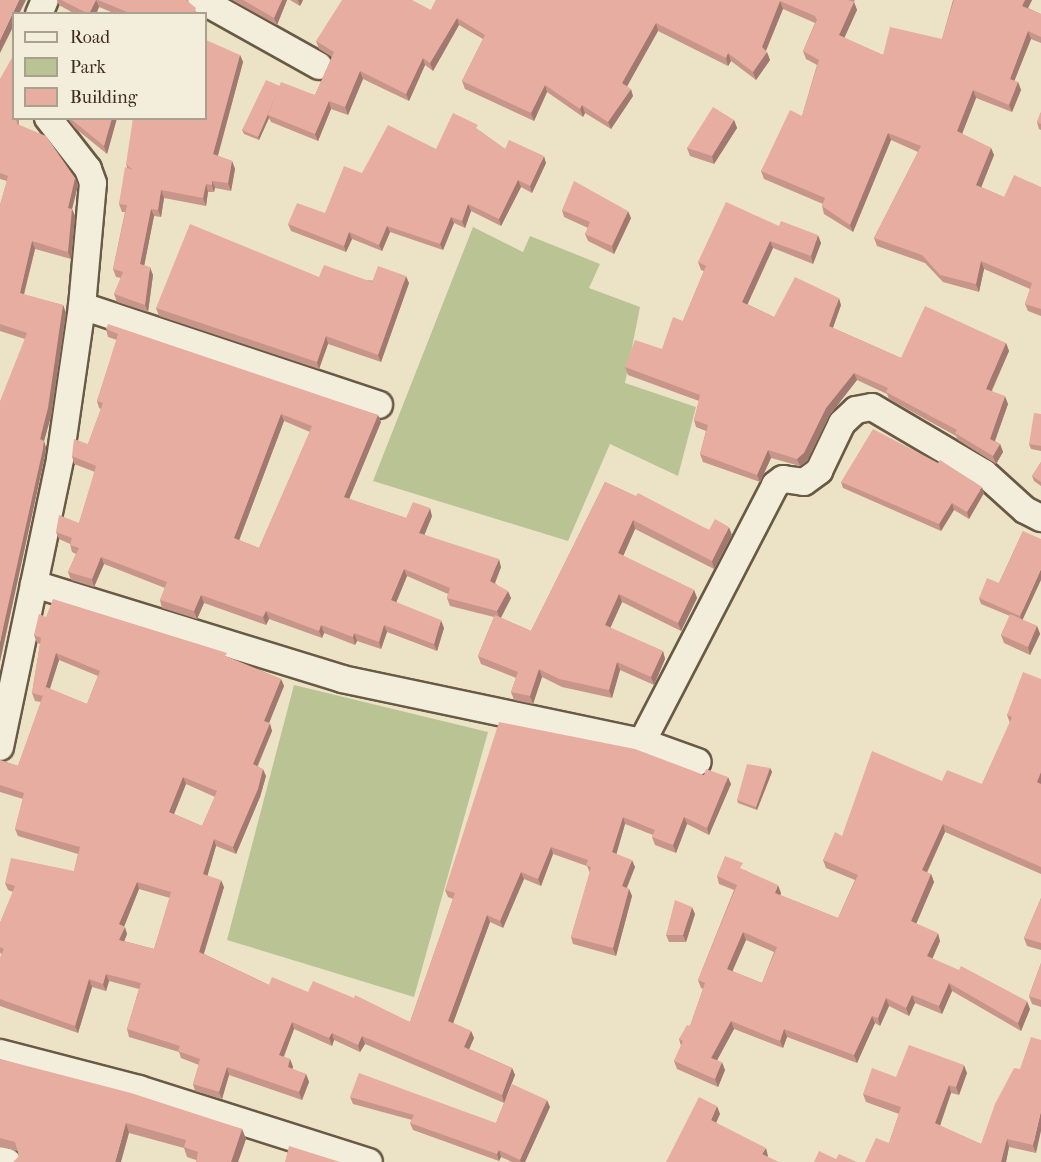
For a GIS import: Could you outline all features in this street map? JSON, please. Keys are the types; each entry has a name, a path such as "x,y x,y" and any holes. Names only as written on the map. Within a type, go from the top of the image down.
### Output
{"street":[{"path":"201,0 319,66"},
{"path":"0,747 60,459 82,306 93,183 88,170 50,120"},
{"path":"82,306 379,405"},
{"path":"642,742 775,485 783,479 804,482 819,471 842,423 856,410 872,407 984,473 1025,510 1041,518"},
{"path":"34,584 342,679 642,742 698,762"},
{"path":"0,1053 139,1089 369,1162"},
{"path":"0,1160 8,1162"}],"green space":[{"path":"473,227 523,252 530,236 600,264 589,288 640,307 625,383 696,407 678,476 610,444 568,541 373,481"},
{"path":"294,685 488,732 414,997 227,940"}],"building":[{"path":"0,0 19,0 12,12 0,40"},
{"path":"61,0 96,0 90,12 85,12"},
{"path":"98,0 186,0 196,8 195,12 127,12"},
{"path":"243,0 282,0 274,18"},
{"path":"342,0 412,0 431,10 436,0 848,0 854,2 839,35 883,55 890,27 942,39 954,0 1025,0 1022,6 1041,14 1041,37 1028,31 1010,79 1018,82 1009,105 973,90 957,131 991,148 976,185 1004,197 1014,175 1041,187 1041,309 1025,304 1032,283 981,261 976,284 940,275 922,255 874,238 921,146 888,133 850,225 822,206 825,198 761,171 790,110 802,116 819,60 803,51 817,20 815,16 780,1 762,47 767,52 753,72 728,53 726,58 656,23 622,83 631,89 608,122 582,105 580,109 545,85 531,113 462,81 485,35 457,18 430,63 423,58 406,94 360,71 345,107 329,101 315,134 268,115 281,82 315,95 334,52 316,41"},
{"path":"207,40 240,55 213,154 232,161 228,183 212,181 212,185 206,184 203,198 161,190 158,210 151,209 140,264 150,267 145,305 114,294 123,272 113,269 127,205 119,204 125,167 133,170 126,164 133,120 207,120"},
{"path":"12,58 12,120 16,120 17,124 46,136 75,178 68,208 72,209 68,252 32,241 20,293 63,305 48,408 40,439 44,441 43,449 0,642 0,401 27,333 0,324 0,205 8,176 0,173 0,79"},
{"path":"266,80 280,86 258,137 242,130"},
{"path":"713,107 734,120 712,156 687,148"},
{"path":"1041,112 1041,124 1037,122"},
{"path":"453,113 478,125 476,128 505,149 509,140 544,156 530,186 518,180 499,219 468,204 462,221 451,217 440,244 387,226 379,245 349,232 344,246 288,224 297,203 325,213 344,166 362,173 388,125 436,149"},
{"path":"72,120 111,120 104,146"},
{"path":"574,181 628,211 612,246 585,234 590,222 562,210"},
{"path":"726,202 779,226 781,221 818,235 811,256 770,241 742,302 774,317 795,277 839,298 829,326 901,358 925,306 1006,343 986,389 1005,396 990,439 1000,444 993,456 955,433 957,430 886,392 888,388 854,373 826,408 804,453 797,459 768,450 757,475 700,454 708,425 694,420 700,395 625,367 635,340 662,349 673,317 683,321 706,266 698,262"},
{"path":"190,224 319,277 324,265 372,282 378,266 406,276 378,355 326,336 317,362 156,308"},
{"path":"108,324 378,415 344,497 406,518 413,502 430,508 419,533 499,559 490,581 508,591 497,611 447,598 450,588 404,569 391,600 441,620 434,644 384,625 379,642 354,633 353,637 321,625 319,631 266,611 263,617 201,595 194,611 160,600 167,582 101,557 92,579 68,572 79,548 70,545 72,538 56,532 59,515 79,523 96,466 72,456 74,439 88,444 103,403 97,401 118,334 106,329","holes":["281,414 312,426 259,548 234,538"]},
{"path":"1034,413 1041,414 1041,446 1029,444"},
{"path":"873,429 938,463 940,460 982,487 967,512 952,503 939,524 841,482"},
{"path":"1041,462 1041,482 1032,476"},
{"path":"605,482 636,496 638,493 709,530 715,519 729,527 712,561 633,520 618,553 694,590 678,623 619,594 605,625 663,651 651,677 617,662 609,690 559,679 539,669 530,696 511,692 518,672 478,656 495,615 531,631"},
{"path":"1023,531 1041,539 1041,569 1020,616 979,598 987,578 999,583"},
{"path":"53,599 227,653 225,656 281,679 264,721 270,723 253,764 263,769 258,789 233,847 214,839 203,874 221,880 199,952 269,985 272,977 308,992 313,981 354,998 355,995 410,1022 455,893 445,890 499,722 635,749 704,775 706,769 728,777 707,828 684,817 673,845 652,837 655,830 623,817 612,852 632,860 622,886 629,889 613,948 571,937 591,867 586,865 588,860 551,847 538,879 521,872 500,921 487,915 448,1021 471,1031 464,1047 512,1068 502,1095 362,1036 358,1045 332,1033 329,1038 292,1022 279,1055 290,1059 288,1067 306,1074 299,1092 227,1067 219,1092 193,1084 200,1059 178,1051 180,1046 127,1029 141,983 106,974 103,984 89,979 75,1026 0,999 0,958 4,949 0,947 0,923 15,886 5,883 11,858 74,871 80,847 15,829 24,793 0,785 0,760 18,766 43,696 32,693 41,638 34,635 39,614 46,617","holes":["56,653 100,671 87,704 46,687 44,692","183,777 217,791 202,826 169,812","137,882 171,892 154,949 119,940 125,927 119,924"]},
{"path":"1010,614 1037,626 1028,647 1001,635"},
{"path":"1023,672 1041,679 1041,772 1037,782 1041,784 1041,867 943,824 922,870 931,874 911,921 938,933 927,956 959,970 961,966 1027,1001 1018,1023 949,983 939,1006 912,995 906,1008 886,998 878,1018 872,1016 854,1055 784,1029 780,1041 731,1021 711,1058 722,1062 715,1079 674,1061 683,1041 679,1039 687,1025 690,1026 705,983 698,980 737,885 717,876 725,856 743,863 740,868 778,885 775,893 838,918 858,875 823,860 835,832 842,836 872,751 942,781 947,770 982,784 1012,717 1007,715","holes":["743,932 777,947 762,983 727,969"]},
{"path":"747,764 770,768 756,807 737,800"},
{"path":"1041,898 1041,943 1024,938"},
{"path":"675,900 692,907 683,935 666,935"},
{"path":"1041,963 1041,1000 1029,996"},
{"path":"1031,1037 1041,1040 1041,1111 1033,1145 1007,1139 1001,1162 865,1162 876,1138 889,1143 901,1107 863,1094 872,1068 896,1077 909,1045 964,1065 956,1087 949,1085 935,1123 981,1144 995,1104 1014,1068 1020,1069"},
{"path":"0,1059 131,1093 242,1129 231,1162 196,1162 198,1152 184,1147 186,1140 126,1123 115,1162 13,1162 19,1156 15,1142 0,1138"},
{"path":"359,1073 496,1123 512,1084 547,1100 520,1160 499,1150 497,1154 410,1123 414,1115 350,1097"},
{"path":"699,1097 717,1106 711,1120 766,1148 762,1154 779,1162 666,1162"},
{"path":"289,1146 340,1162 285,1162"},
{"path":"819,1151 836,1159 839,1154 857,1162 814,1162"}]}
